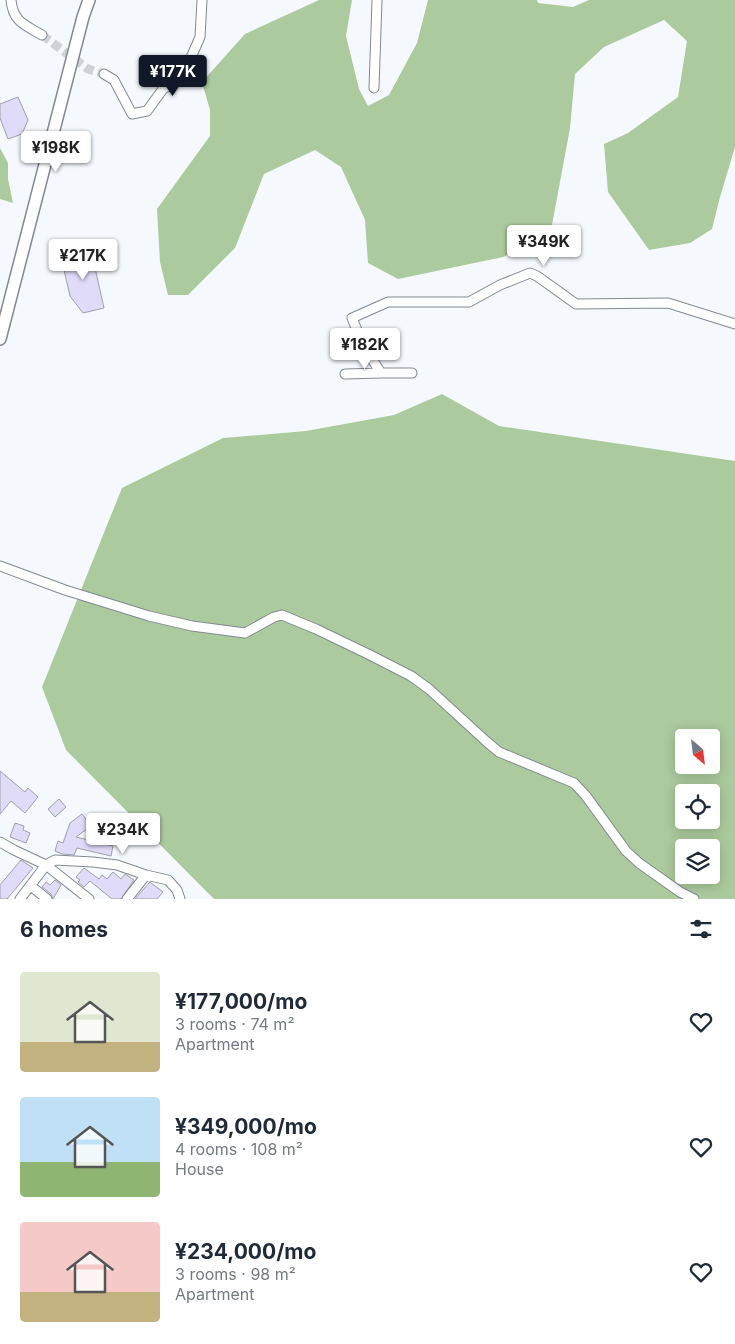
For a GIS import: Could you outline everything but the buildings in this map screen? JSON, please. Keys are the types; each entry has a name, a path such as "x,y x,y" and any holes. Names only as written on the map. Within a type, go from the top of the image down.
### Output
{"street":[{"path":"11,0 11,9 18,21 42,35"},
{"path":"0,339 83,17 90,0"},
{"path":"104,74 114,80 132,114 147,111 163,90 182,78 200,38 202,0"},
{"path":"374,88 377,0"},
{"path":"381,373 363,344 352,318 388,302 469,302 500,285 530,273 576,304 668,303 735,324"},
{"path":"345,374 412,373"},
{"path":"0,566 65,590 149,616 192,626 245,633 274,618 282,616 316,629 411,676 430,689 499,752 574,783 586,796 626,851 639,864 694,899"},
{"path":"0,842 46,865 89,899"},
{"path":"20,899 46,865 55,860 117,865 168,880 177,890 180,899"},
{"path":"127,899 146,875"},
{"path":"31,886 47,899"}],"green space":[{"path":"319,0 352,0 346,36 359,89 368,106 389,95 417,43 428,0 537,0 538,3 573,7 589,0 735,0 735,147 712,229 690,243 649,250 608,192 604,144 628,133 678,97 687,41 664,20 604,47 575,74 570,128 552,225 525,247 503,257 398,279 368,263 365,220 341,167 315,150 264,174 235,248 188,295 168,295 160,262 157,209 210,136 210,110 202,82 245,34"},
{"path":"0,148 8,163 8,179 13,203 0,199"},
{"path":"442,394 499,426 735,461 735,899 214,899 66,750 42,687 122,488 223,438 306,431 394,415"}],"tunnel":[{"path":"42,35 88,69 104,74"}]}
